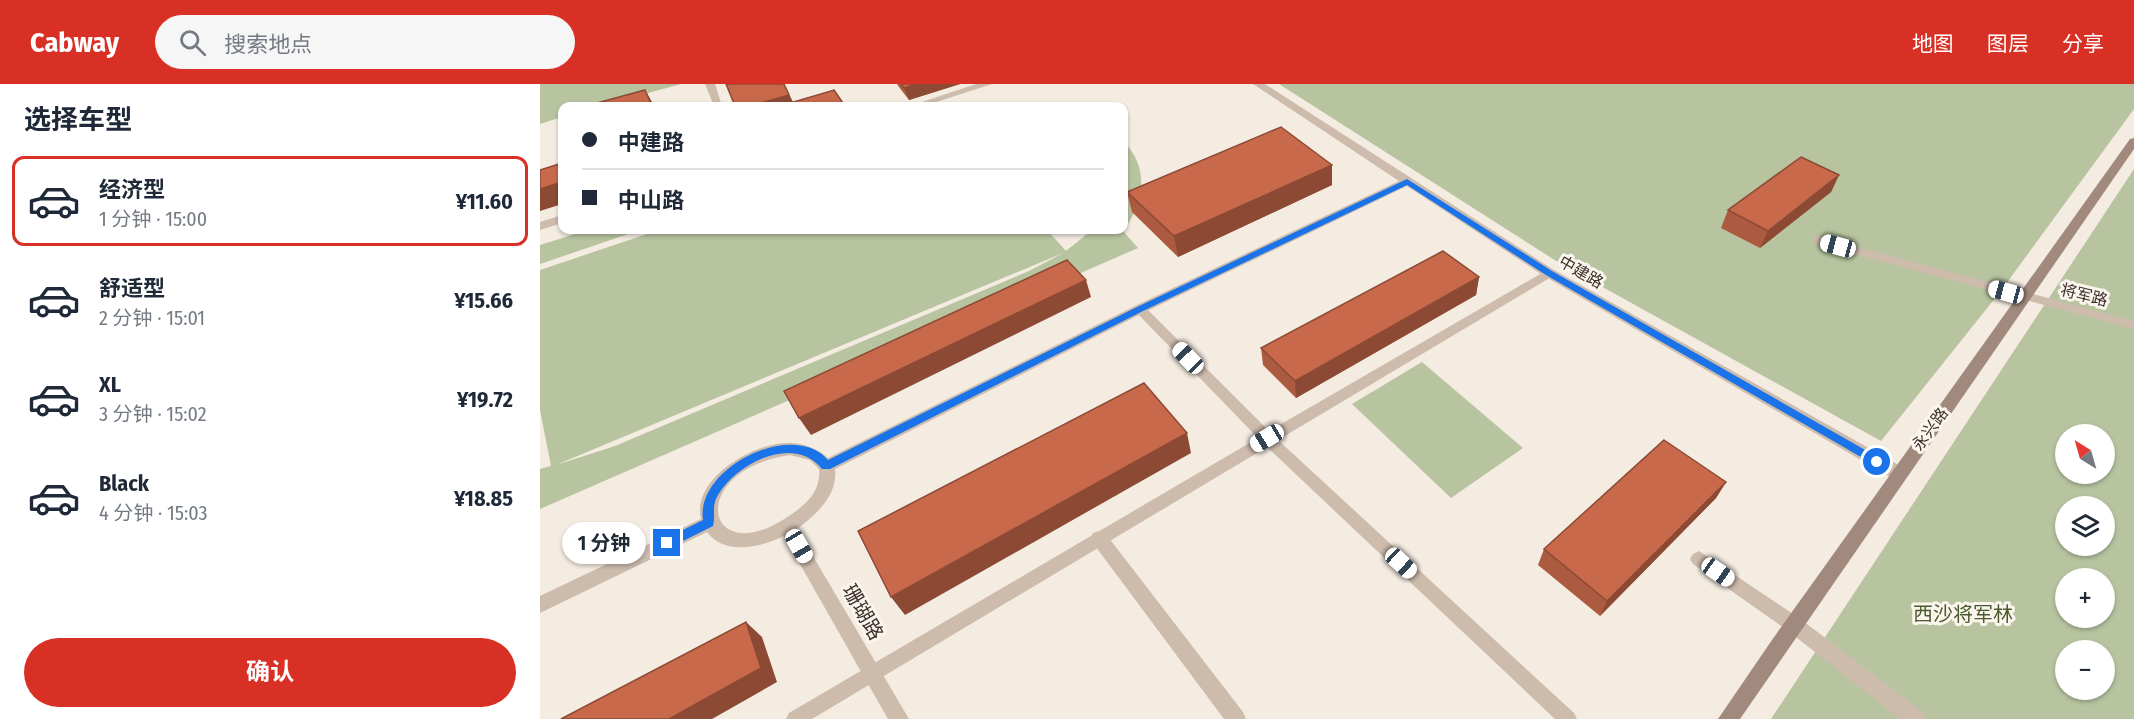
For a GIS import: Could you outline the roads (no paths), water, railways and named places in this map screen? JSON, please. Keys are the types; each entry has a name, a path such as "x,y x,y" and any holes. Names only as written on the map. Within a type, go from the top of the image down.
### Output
{"main road":[{"name":"永兴路","path":"1728,719 1898,473 2026,297 2134,141"}],"street":[{"path":"928,102 987,84"},
{"name":"中建路","path":"1258,84 1549,273 1898,473"},
{"path":"826,466 1140,309 1407,182"},
{"path":"540,226 558,220"},
{"path":"790,449 806,451 818,456 826,466 826,484 817,504 788,528 769,536 748,540 731,539 717,533 709,523 707,509 717,488 736,468 753,458 772,451 790,449"},
{"path":"540,606 709,523"},
{"name":"珊瑚路","path":"788,528 899,719"},
{"path":"1099,538 1236,719"},
{"path":"1699,559 1793,624 1916,719"}],"lane":[{"path":"710,84 717,102"},
{"name":"将军路","path":"1817,240 2134,324"},
{"path":"795,719 1549,273"},
{"path":"1140,309 1267,438 1568,719"}],"park label":[{"name":"西沙将军林","path":"1963,614"}]}
